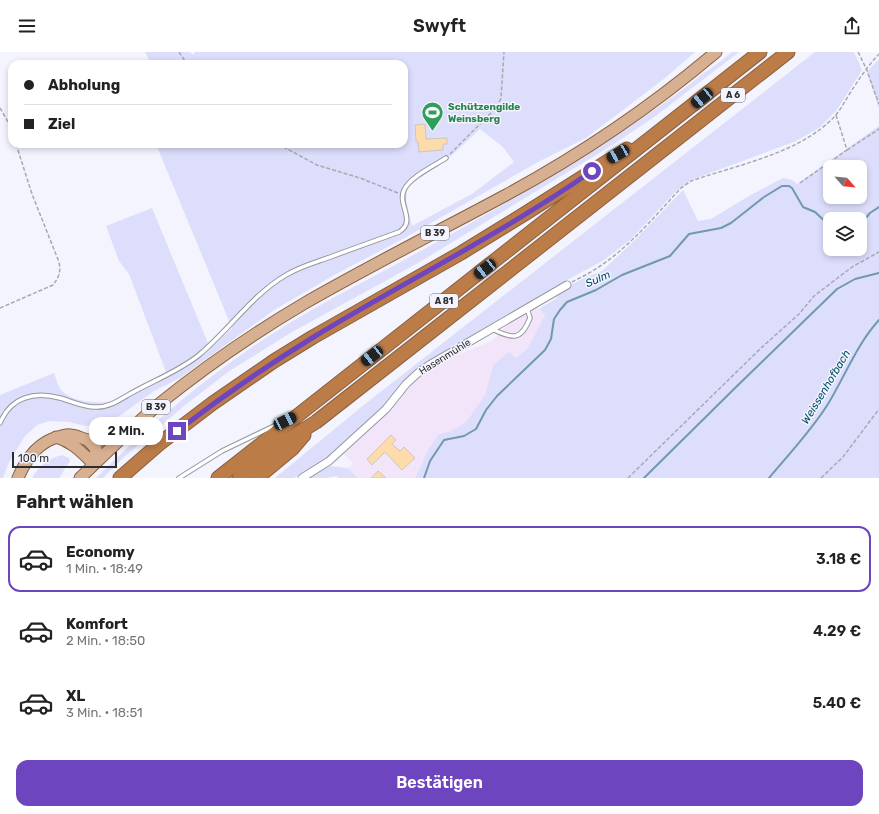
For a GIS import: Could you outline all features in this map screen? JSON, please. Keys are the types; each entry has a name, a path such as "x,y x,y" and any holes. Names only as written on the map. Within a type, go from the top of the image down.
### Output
{"highway":[{"name":"A 6","path":"120,478 159,444 213,403 274,362 461,253 526,213 610,158 669,123 760,52"},
{"name":"A 6","path":"257,478 292,449 316,422 788,52"},
{"name":"A 81","path":"218,478 669,123"},
{"path":"239,478 287,440 316,422"}],"main road":[{"name":"B 39","path":"80,478 134,427 180,388 261,331 353,276 507,195 567,160 634,116 716,52"},
{"path":"18,478 30,455 50,439 69,434 88,440 99,441 108,439 134,427"},
{"path":"56,438 66,440 75,446 94,464"},
{"path":"88,440 96,449 94,464"}],"street":[{"name":"Hasenmühle","path":"302,478 329,460 386,409 406,384 418,373 567,285"}],"lane":[{"path":"0,423 13,404 30,396 50,396 87,406 104,406 114,403 147,384 181,368 201,354 262,294 285,275 305,265 352,250 403,230 407,223 402,195 404,189 411,180 446,158"},
{"path":"491,329 503,335 520,335 526,330 530,318 527,308"},
{"path":"179,478 222,451 298,414"}],"path":[{"path":"446,158 497,107 501,98 504,52"},
{"path":"858,52 866,68 879,104"},
{"path":"567,285 594,270 618,252 631,241 681,188 691,181 778,152 797,144 819,130 836,115 866,68 879,54"},
{"path":"0,108 8,122"},
{"path":"836,115 847,150"},
{"path":"800,183 879,129"},
{"path":"0,308 53,285 61,270 57,255 32,194 17,148"},
{"path":"285,148 317,165 360,178 402,195"},
{"path":"628,478 760,349 799,314 814,296 852,267 879,252"},
{"path":"821,478 843,457 879,409"}],"shaded area":[{"path":"145,52 190,52 193,55 195,52 695,52 665,78 586,138 538,162 274,310 180,378 154,391 121,415 100,424 85,426 69,422 49,421 37,425 25,436 9,462 3,478 0,478 0,395 54,373 59,387 72,398 92,402 105,402 111,401 166,372 129,274 119,261 106,226 152,208 210,348 232,328 158,148 408,148 408,60 149,60","holes":["480,129 503,147 514,162 472,194 412,226 406,201 407,189 413,183 451,156"]},
{"path":"732,52 739,52 657,115 614,144 418,263 292,332 228,372 184,406 123,458 103,478 96,478 169,410 249,349 318,306 472,222 560,171 660,106"},
{"path":"815,52 854,52 862,70 836,111 819,128 796,141 691,180 675,192 631,239 604,260 567,280 456,347 426,363 383,408 328,458 294,478 275,478 365,404"},
{"path":"879,59 879,109 867,72"},
{"path":"879,126 879,478 415,478 429,448 439,434 451,431 466,422 485,395 493,365 509,352 516,358 528,348 545,315 539,309 557,298 556,293 582,279 602,271 634,241 683,190 698,221 711,219 783,178 792,180 797,184 823,166 823,204 867,204 867,160 831,160"},
{"path":"535,306 545,315 528,348 516,358 493,365 485,395 466,422 451,431 439,434 429,448 415,478 358,478 348,468 353,463 343,453 394,406 411,385 423,374 432,367 457,355 492,341 508,324"},
{"path":"62,455 69,458 70,461 59,478 32,478 37,470 44,464 53,458"},
{"path":"330,466 348,468 358,478 339,478 336,476 326,478 307,478"}],"building":[{"path":"425,124 426,139 447,138 447,144 443,144 443,150 419,152 418,142 416,142 415,125"},
{"path":"391,435 396,440 392,444 400,451 404,447 415,458 402,470 385,452 372,465 367,459"},
{"path":"378,471 386,478 371,478"}],"waterway":[{"name":"Sulm","path":"424,478 430,461 444,440 464,436 476,429 486,410 497,396 545,350 551,339 554,319 567,302 596,290 622,275 670,256 689,234 721,228 731,223 764,197 782,186 789,186 792,188 803,207 815,212 823,219"},
{"name":"Sulm","path":"867,217 879,207"},
{"path":"644,478 837,289 855,279 879,273"},
{"name":"Weissenhofbach","path":"769,478 807,433 828,404 864,339 879,320"}],"place":[{"name":"Schützengilde Weinsberg","path":"433,132"}],"route":[{"path":"177,431 213,403 274,362 526,213 592,171"}]}
